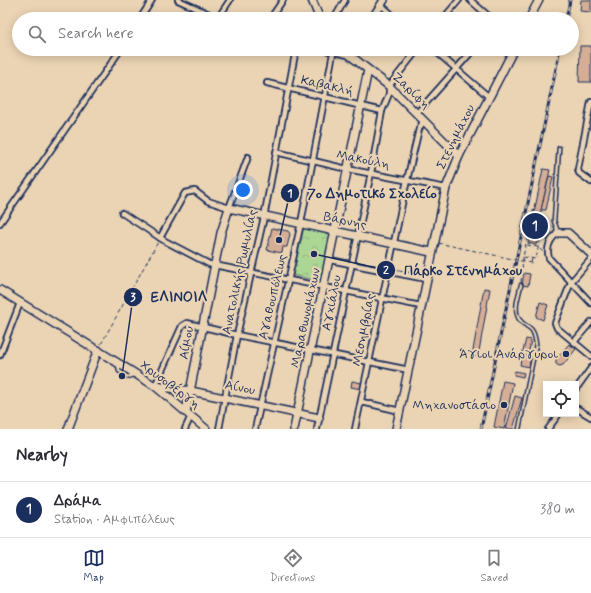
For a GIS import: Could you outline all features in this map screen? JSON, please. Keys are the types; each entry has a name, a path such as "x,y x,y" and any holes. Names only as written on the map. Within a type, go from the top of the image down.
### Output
{"street":[{"path":"144,12 152,0"},
{"path":"178,0 205,12"},
{"path":"188,5 192,0"},
{"path":"223,12 230,0"},
{"path":"275,12 283,0"},
{"path":"312,0 317,12"},
{"path":"338,12 345,0"},
{"path":"449,12 459,0"},
{"path":"470,0 484,12"},
{"path":"533,12 539,0"},
{"path":"376,12 382,3 390,12"},
{"path":"0,223 116,56"},
{"name":"Ανατολικής Ρωμυλίας","path":"219,429 237,335 264,217 295,56"},
{"name":"Αγαθουπόλεως","path":"255,429 301,223 333,56"},
{"name":"Ζαρίφη","path":"355,56 368,70 389,86 417,113 458,156"},
{"name":"Αγχιάλου","path":"317,429 371,173 382,111 389,86 413,56"},
{"path":"442,56 489,97"},
{"path":"417,113 468,56"},
{"name":"Στενημάχου","path":"396,429 409,370 431,252 446,188 458,156 510,56"},
{"name":"Μαραθωνομάχων","path":"294,429 325,286 347,169 368,70"},
{"name":"Καβακλή","path":"267,83 382,111"},
{"path":"591,102 578,172 591,182"},
{"name":"Μεσημβρίας","path":"355,429 362,402 387,271 407,180 419,129 424,120"},
{"name":"Μακούλη","path":"276,152 347,169 446,188"},
{"path":"160,238 185,193 195,191 208,201 229,208 248,157"},
{"name":"Βάρνης","path":"229,208 264,217 301,223 431,252"},
{"name":"Αίμου","path":"189,414 191,390 214,265 221,233 229,208"},
{"path":"122,213 160,238 214,265 421,306"},
{"path":"591,254 568,233 556,230 550,241 548,254 549,258 591,303"},
{"path":"591,259 571,282 555,322 557,328 591,356"},
{"path":"330,260 426,278"},
{"name":"Χρυσοβέργη","path":"0,290 155,386 206,429"},
{"path":"0,355 20,303"},
{"path":"574,342 591,322"},
{"path":"155,386 183,325 188,323 237,335 409,370"},
{"path":"68,429 98,350"},
{"path":"579,385 591,368"},
{"name":"Αίνου","path":"155,386 191,390 319,418"},
{"path":"362,402 400,412"},
{"path":"579,410 591,417"},
{"path":"185,429 189,414"},
{"path":"548,429 557,417"}],"lane":[{"path":"556,230 559,148"},
{"path":"520,429 536,344 532,330 520,320 517,314 517,301 521,285"}],"path":[{"path":"521,285 523,257 535,203"},
{"path":"540,223 543,223 556,230"},
{"path":"438,243 531,262 532,259 536,259 543,223"},
{"path":"98,350 160,238"},
{"path":"526,244 538,247 549,258"},
{"path":"523,257 532,259"}],"green space":[{"path":"304,227 334,234 324,282 293,275"}],"building":[{"path":"581,0 591,0 591,12 580,11"},
{"path":"580,46 591,46 591,82 579,82"},
{"path":"543,169 550,170 540,215 534,213"},
{"path":"549,176 553,177 546,210 541,210"},
{"path":"534,213 542,215 539,230 531,228"},
{"path":"272,228 288,231 290,234 287,247 283,247 282,253 267,250"},
{"path":"531,228 539,230 536,245 528,243"},
{"path":"524,273 530,274 528,286 522,285"},
{"path":"484,288 490,289 478,357 472,356"},
{"path":"540,302 548,305 543,320 536,317"},
{"path":"526,339 531,340 528,356 522,355"},
{"name":"Άγιοι Ανάργυροι","path":"569,344 576,349 563,365 559,366 556,364 556,359"},
{"path":"522,355 531,357 529,367 520,365"},
{"path":"515,371 524,373 523,377 514,375"},
{"path":"352,381 362,383 361,389 351,387"},
{"name":"Μηχανοστάσιο","path":"503,381 513,383 504,429 494,427"},
{"path":"515,396 522,398 513,429 506,429"}],"railway":[{"path":"567,12 570,0"},
{"path":"481,429 559,56"}],"place":[{"name":"Δράμα","path":"535,226"},
{"name":"7ο Δημοτικό Σχολείο","path":"279,240"},
{"name":"Πάρκο Στενημάχου","path":"314,254"},
{"name":"Άγιοι Ανάργυροι","path":"566,354"},
{"name":"ΕΛΙΝΟΙΛ","path":"122,376"},
{"name":"Μηχανοστάσιο","path":"504,405"}]}
